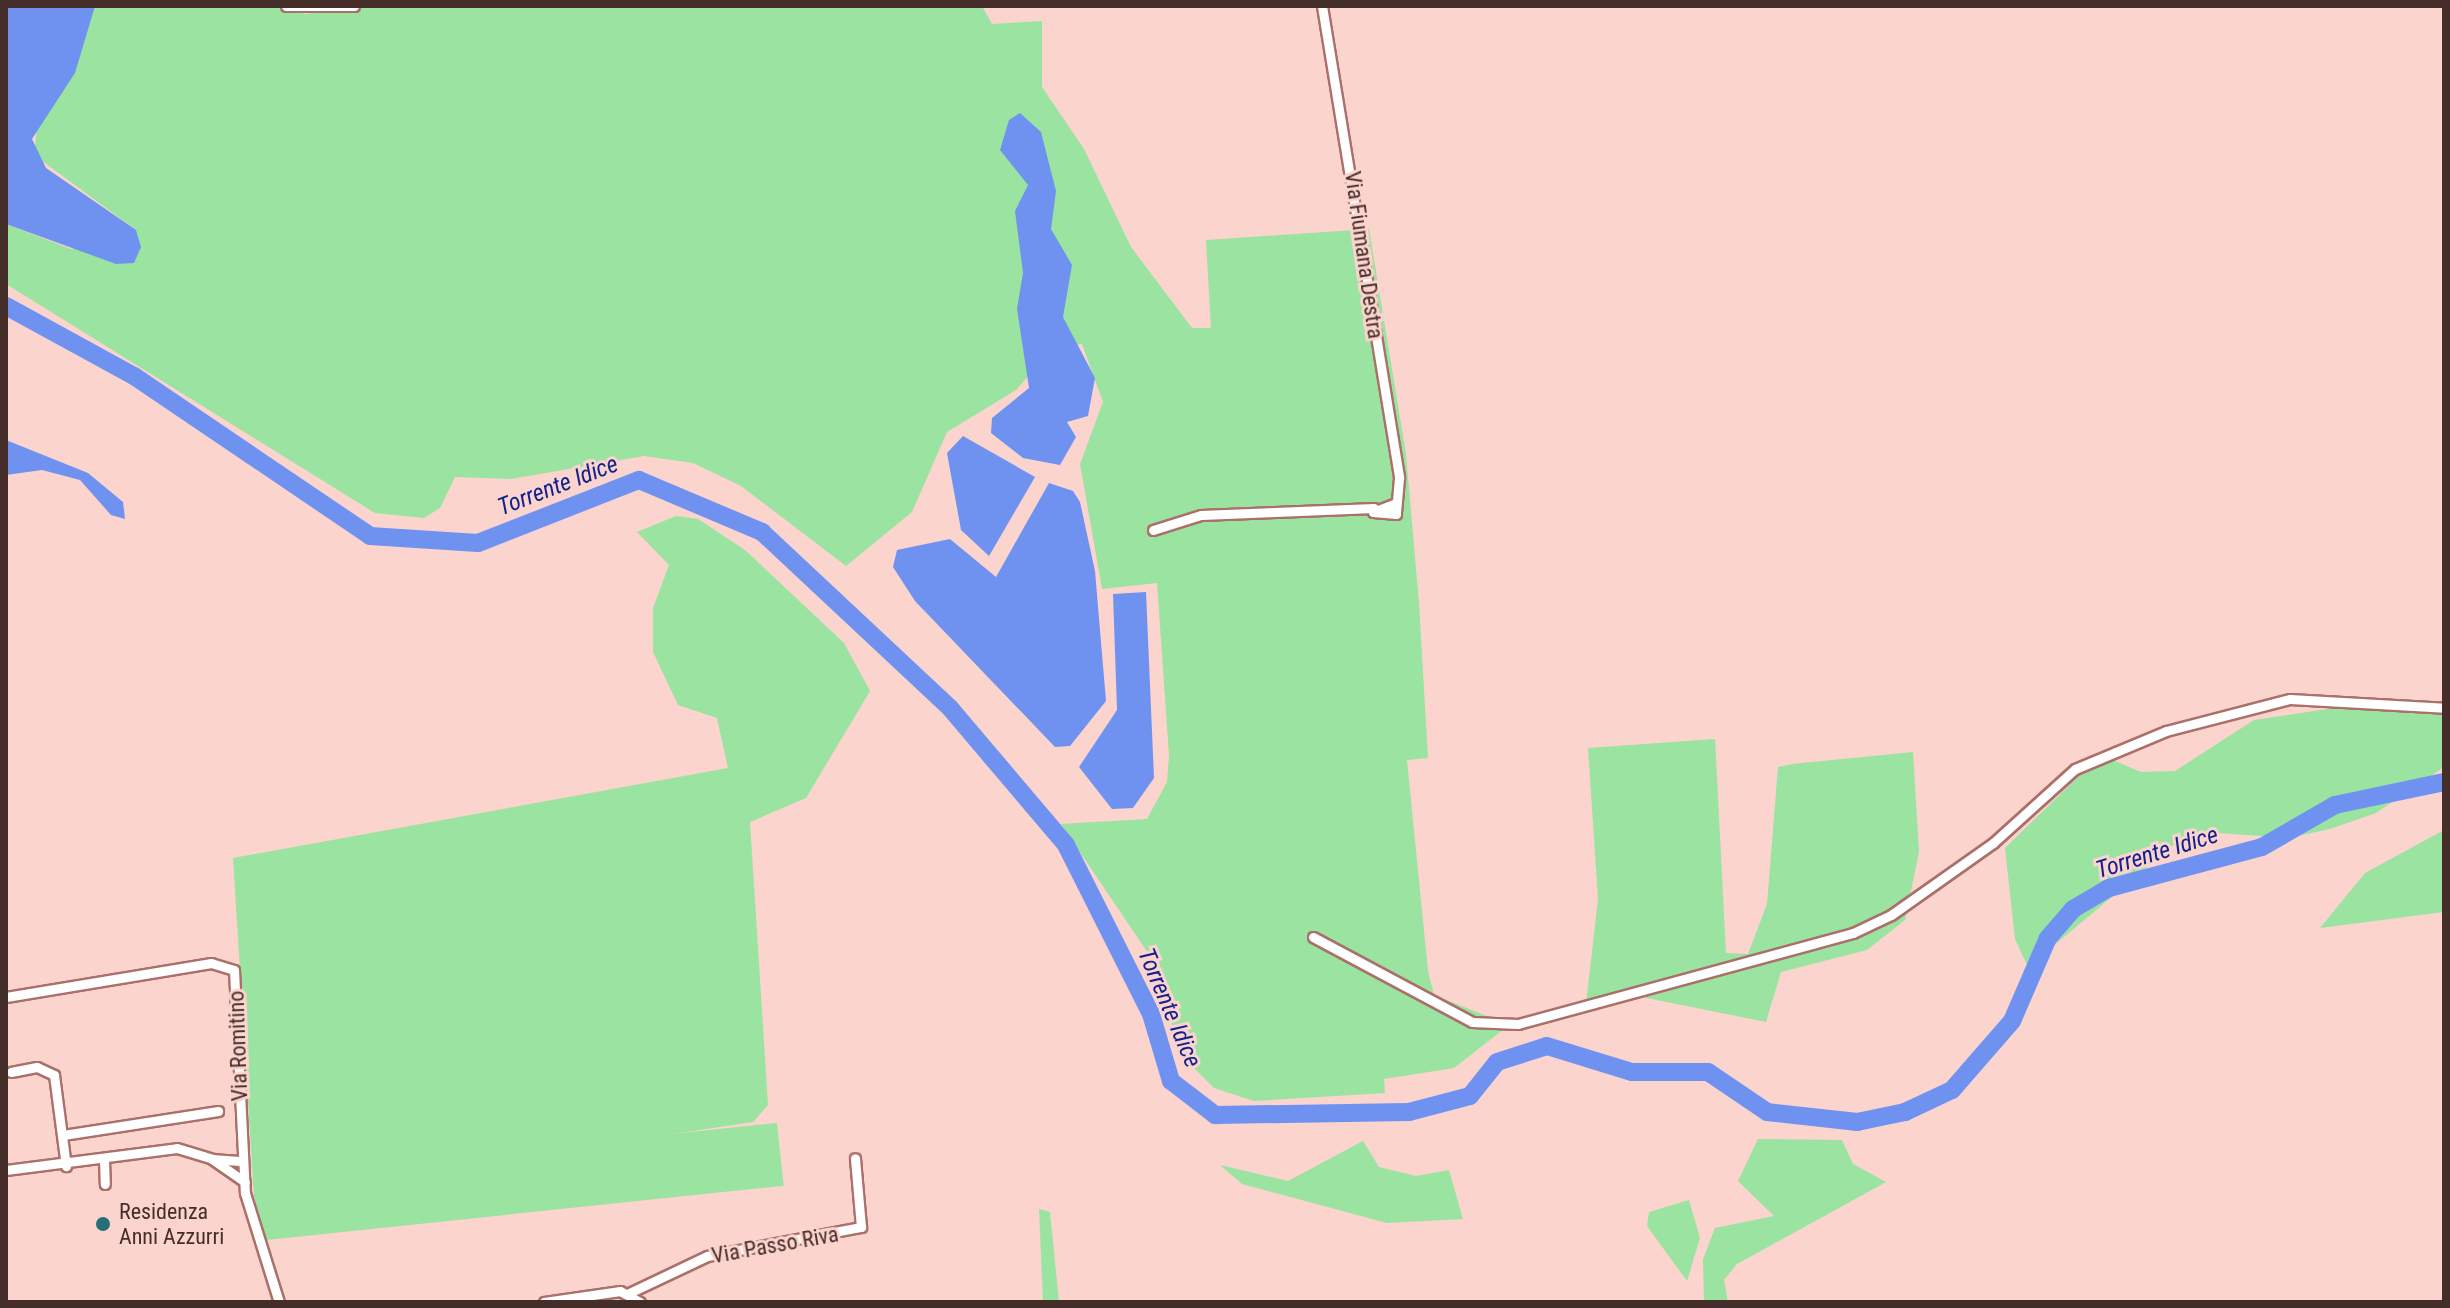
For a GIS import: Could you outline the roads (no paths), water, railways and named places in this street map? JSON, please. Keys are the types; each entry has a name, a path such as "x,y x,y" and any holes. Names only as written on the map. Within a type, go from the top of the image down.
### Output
{"street":[{"path":"286,6 354,6"},
{"name":"Via Fiumana Destra","path":"1153,530 1201,515 1374,508 1396,503 1396,454 1322,6"},
{"path":"1313,937 1472,1022 1518,1024 1823,941 1891,915 1993,843 2075,769 2151,736 2290,699 2444,708"},
{"name":"Via Romitino","path":"6,997 224,963 234,970 238,995 245,1182 279,1302"},
{"path":"11,1072 37,1067 54,1075 66,1166"},
{"path":"63,1135 218,1111"},
{"path":"6,1170 66,1166 177,1148 212,1159 243,1161"},
{"name":"Via Passo Riva","path":"627,1294 707,1256 861,1227 855,1158"},
{"path":"212,1159 245,1182"},
{"path":"104,1160 105,1184"},
{"path":"544,1302 627,1294 640,1302"}],"water":[{"path":"6,6 95,6 75,73 32,139 46,168 136,230 141,247 134,263 116,264 6,224"},
{"path":"1020,113 1041,132 1056,191 1051,229 1072,265 1063,317 1095,378 1088,416 1067,422 1076,437 1060,465 1023,458 991,433 992,418 1029,388 1017,309 1023,273 1015,211 1028,185 1000,150 1009,120"},
{"path":"963,436 1035,477 989,556 961,530 947,453"},
{"path":"6,440 88,473 123,502 125,519 111,515 80,480 42,470 6,475"},
{"path":"1049,483 1073,491 1080,502 1095,571 1106,701 1070,746 1055,747 915,601 893,567 897,550 950,539 996,577"},
{"path":"1146,592 1154,778 1133,808 1112,809 1079,767 1117,710 1113,594"}],"waterway":[{"name":"Torrente Idice","path":"6,306 134,376 370,536 478,543 639,480 762,532 950,708 1066,845 1151,1014 1171,1081 1215,1115 1409,1112 1470,1096 1497,1062 1547,1046 1632,1072 1708,1072 1767,1112 1857,1122 1905,1112 1952,1090 2012,1021 2048,938 2073,909 2109,888 2262,847 2335,805 2444,782"}],"place":[{"name":"Residenza Anni Azzurri","path":"103,1224"}]}
